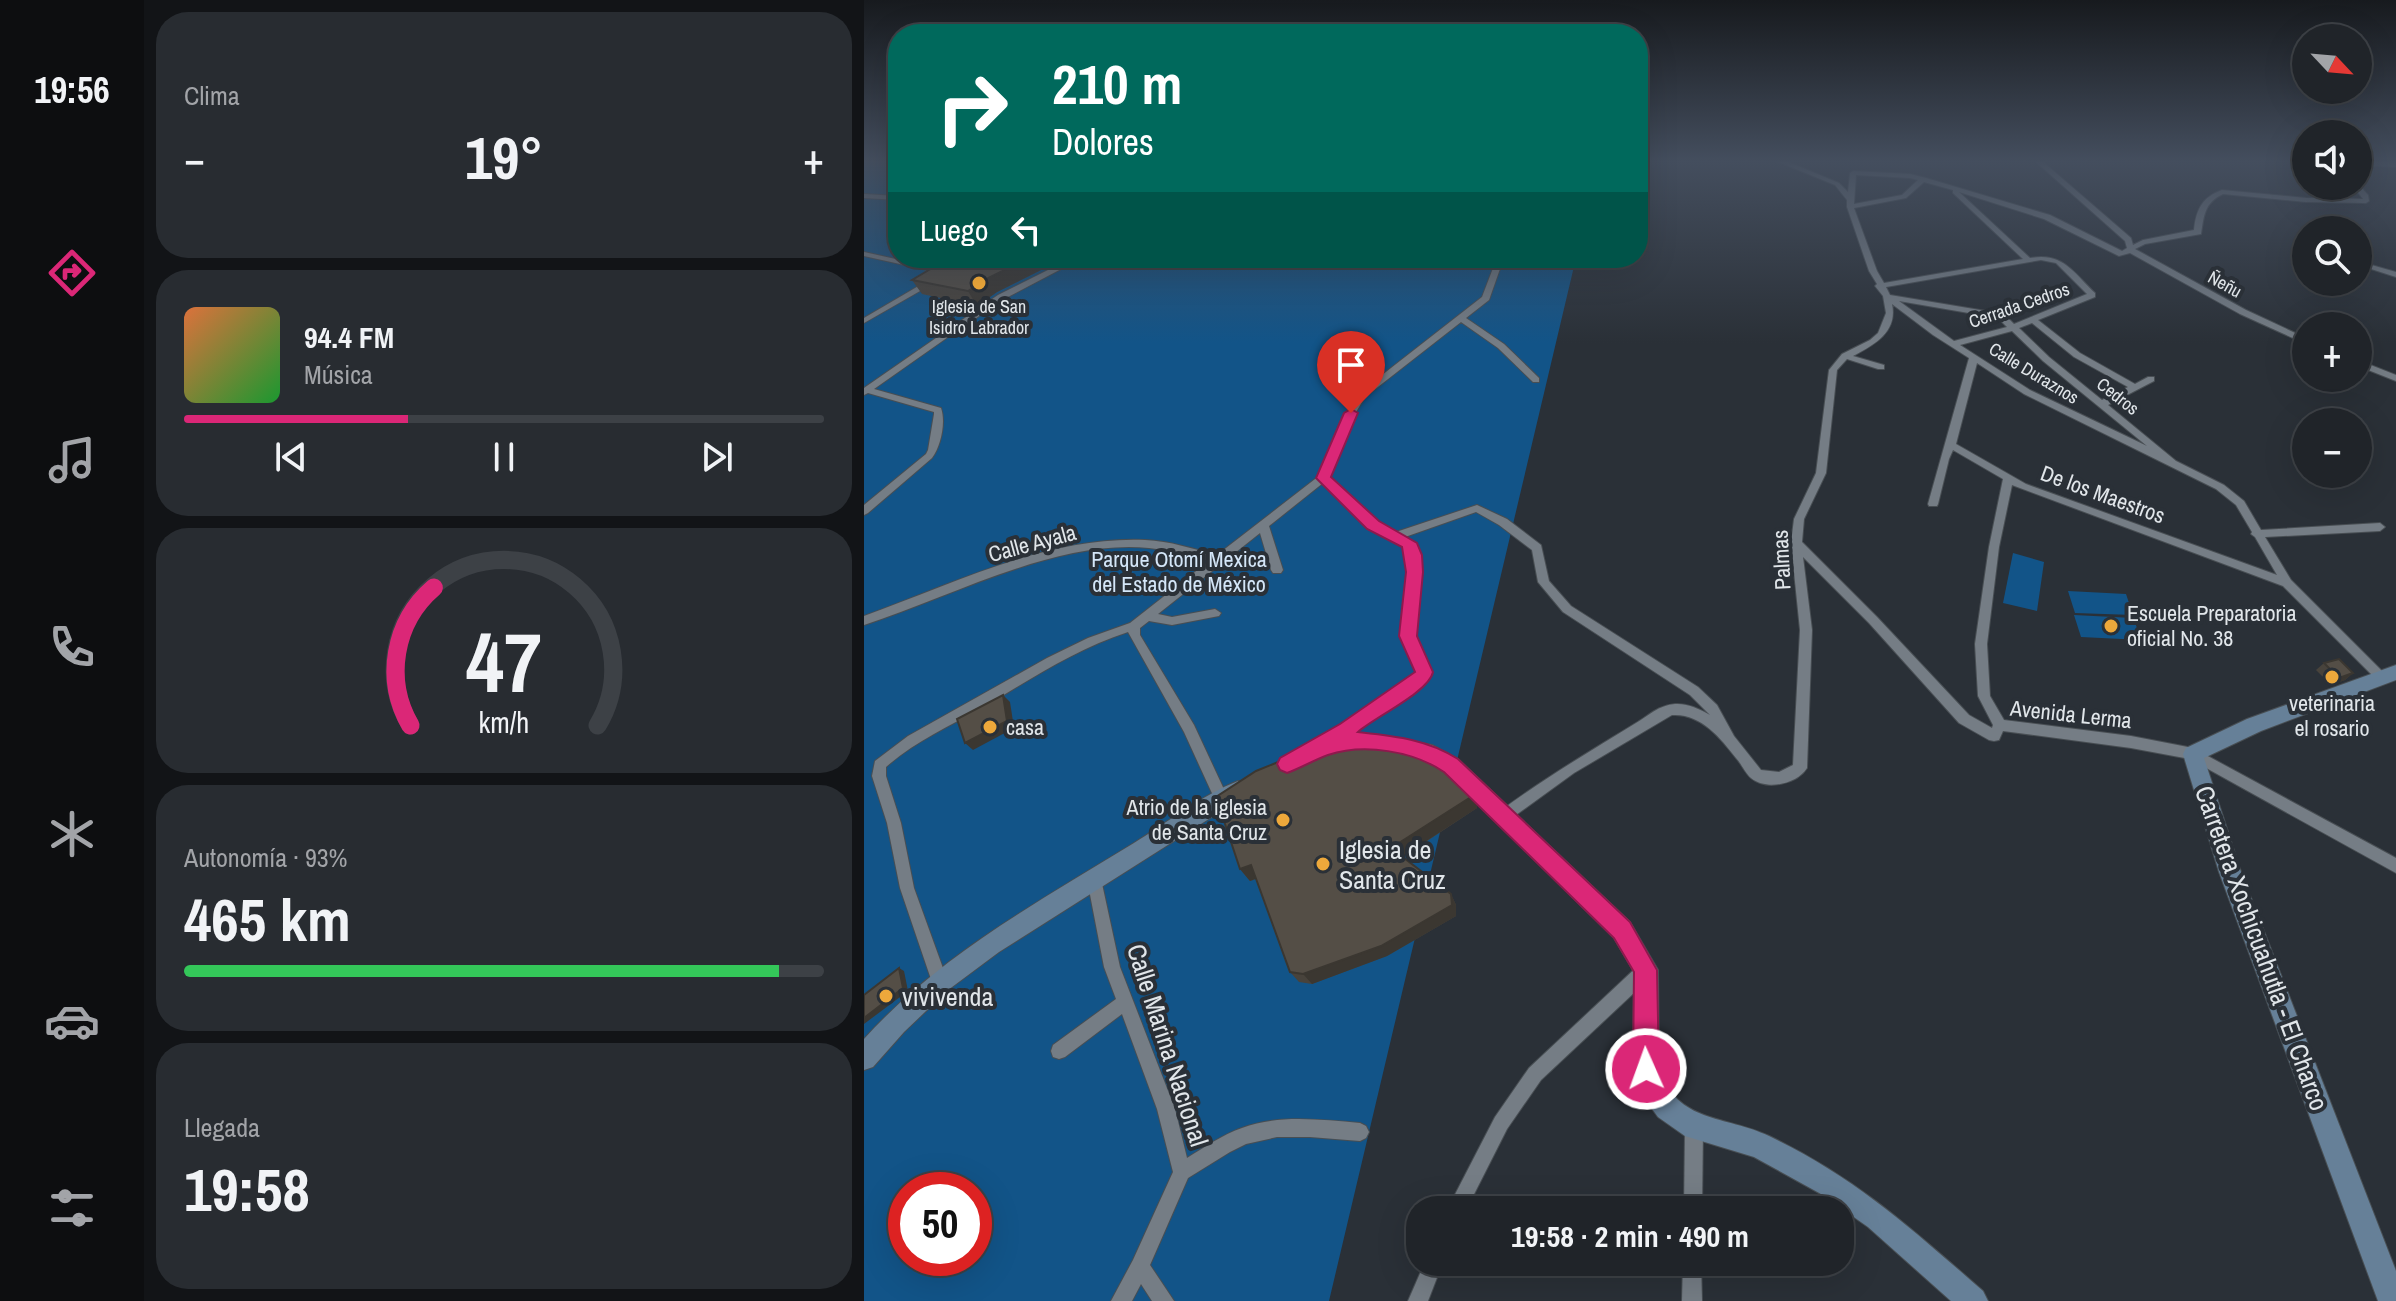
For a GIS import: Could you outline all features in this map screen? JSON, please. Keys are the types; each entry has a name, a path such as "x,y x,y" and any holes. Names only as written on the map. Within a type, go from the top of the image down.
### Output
{"main road":[{"path":"2193,754 2254,725 2389,674"},
{"path":"1293,761 1326,747 1356,741 1432,753 1451,765 1622,930 1646,970 1646,1069 1653,1089 1667,1108 1694,1127 1759,1145 1831,1184 1878,1217 1973,1301"},
{"name":"Carretera Xochicuahutla - El Charco","path":"2193,754 2230,872 2393,1301"},
{"path":"864,1058 895,1023 940,982 991,944 1221,798 1251,783"}],"street":[{"path":"1845,356 1882,334 1890,313 1887,296 1879,286 1857,222"},
{"path":"1988,222 2027,259"},
{"path":"2054,222 2122,254 2143,242 2198,232 2199,222"},
{"path":"2107,222 2128,240 2131,250"},
{"name":"Ñeñu","path":"2131,250 2292,335"},
{"path":"864,262 868,255 888,260"},
{"path":"1879,286 2027,259"},
{"name":"Cerrada Cedros","path":"1956,343 2012,328 2092,295 2058,261 2027,259"},
{"path":"2372,266 2396,275"},
{"path":"926,268 948,273"},
{"path":"864,321 956,268"},
{"path":"865,391 1001,297 1058,268"},
{"path":"940,982 907,888 894,823 878,771 880,765 901,747 1006,688 1107,633 1134,626 1323,478 1345,422 1362,395 1486,298 1497,268"},
{"name":"Cedros","path":"1887,296 2001,316 2078,385 2104,403 2173,463 2230,494 2240,503 2287,583 2389,674"},
{"name":"Calle Duraznos","path":"1887,296 1936,333 2056,408 2173,463"},
{"path":"1460,317 1501,346 1536,380"},
{"path":"2033,320 2077,355 2133,386"},
{"path":"955,328 996,327"},
{"path":"1845,356 1881,367"},
{"name":"Palmas","path":"1396,536 1472,508 1488,512 1537,548 1544,582 1567,609 1694,691 1713,709 1731,742 1756,774 1763,778 1787,776 1800,768 1806,630 1796,543 1799,519 1821,473 1833,370 1845,356"},
{"path":"1933,504 1974,357"},
{"path":"2372,369 2396,378"},
{"path":"2104,403 2151,379"},
{"path":"864,511 929,456 933,450 939,414 938,410 925,404 865,391"},
{"path":"1951,445 2008,479"},
{"path":"1293,761 1423,679 1422,665 1413,653 1408,636 1414,555 1408,543 1373,525 1323,478"},
{"name":"De los Maestros","path":"2000,725 1984,696 1982,636 2008,479 2287,583"},
{"path":"1263,525 1277,570"},
{"path":"2256,534 2380,527"},
{"name":"Avenida Lerma","path":"1796,543 1873,620 1964,719 1994,736 2000,725 2131,742 2193,754 2396,866"},
{"name":"Calle Ayala","path":"864,621 1022,562 1077,549 1121,545 1170,547 1216,559"},
{"path":"1148,616 1172,621 1215,613"},
{"path":"1134,626 1134,635 1189,729 1221,798"},
{"name":"Palmas","path":"1504,816 1551,780 1662,713 1678,709 1691,712 1731,742"},
{"name":"Calle Marina Nacional","path":"1094,879 1112,967 1166,1109 1182,1172 1140,1267 1121,1301"},
{"path":"1463,1196 1501,1123 1535,1074 1646,970"},
{"path":"1059,1051 1124,1003"},
{"path":"1182,1172 1232,1140 1257,1132 1311,1127 1360,1132"},
{"path":"1693,1196 1694,1127"},
{"path":"1140,1267 1164,1301"},
{"path":"1418,1301 1428,1276"},
{"path":"1692,1276 1692,1301"}],"green space":[{"name":"Parque Otomí Mexica del Estado de México","path":"864,222 888,222 888,268 1574,268 1329,1301 864,1301"},
{"path":"2013,553 2044,562 2037,611 2003,603"},
{"path":"2068,591 2126,594 2133,615 2075,613"},
{"path":"2074,615 2133,618 2142,640 2081,637"}],"building":[{"path":"932,268 1008,268 968,291 912,280"},
{"path":"2339,659 2353,673 2339,678 2324,663"},
{"path":"1003,695 1007,721 965,743 957,719"},
{"name":"Iglesia de Santa Cruz","path":"1357,738 1393,742 1438,760 1474,795 1391,848 1451,894 1452,905 1381,946 1303,974 1290,972 1251,865 1240,869 1216,797 1256,771 1315,747"},
{"name":"vivivenda","path":"899,968 903,988 864,1018 864,995"}],"place":[{"name":"Iglesia de San Isidro Labrador","path":"979,283"},
{"name":"Escuela Preparatoria oficial No. 38","path":"2111,626"},
{"name":"veterinaria el rosario","path":"2332,677"},
{"name":"casa","path":"990,727"},
{"name":"Atrio de la iglesia de Santa Cruz","path":"1283,820"},
{"name":"Iglesia de Santa Cruz","path":"1323,864"},
{"name":"vivivenda","path":"886,996"}],"route":[{"path":"1351,413 1323,478 1373,525 1408,543 1414,555 1408,636 1413,653 1422,665 1423,679 1364,715 1347,730 1287,764 1326,747 1356,741 1379,742 1432,753 1451,765 1622,930 1646,970 1643,980 1646,1069"}]}
